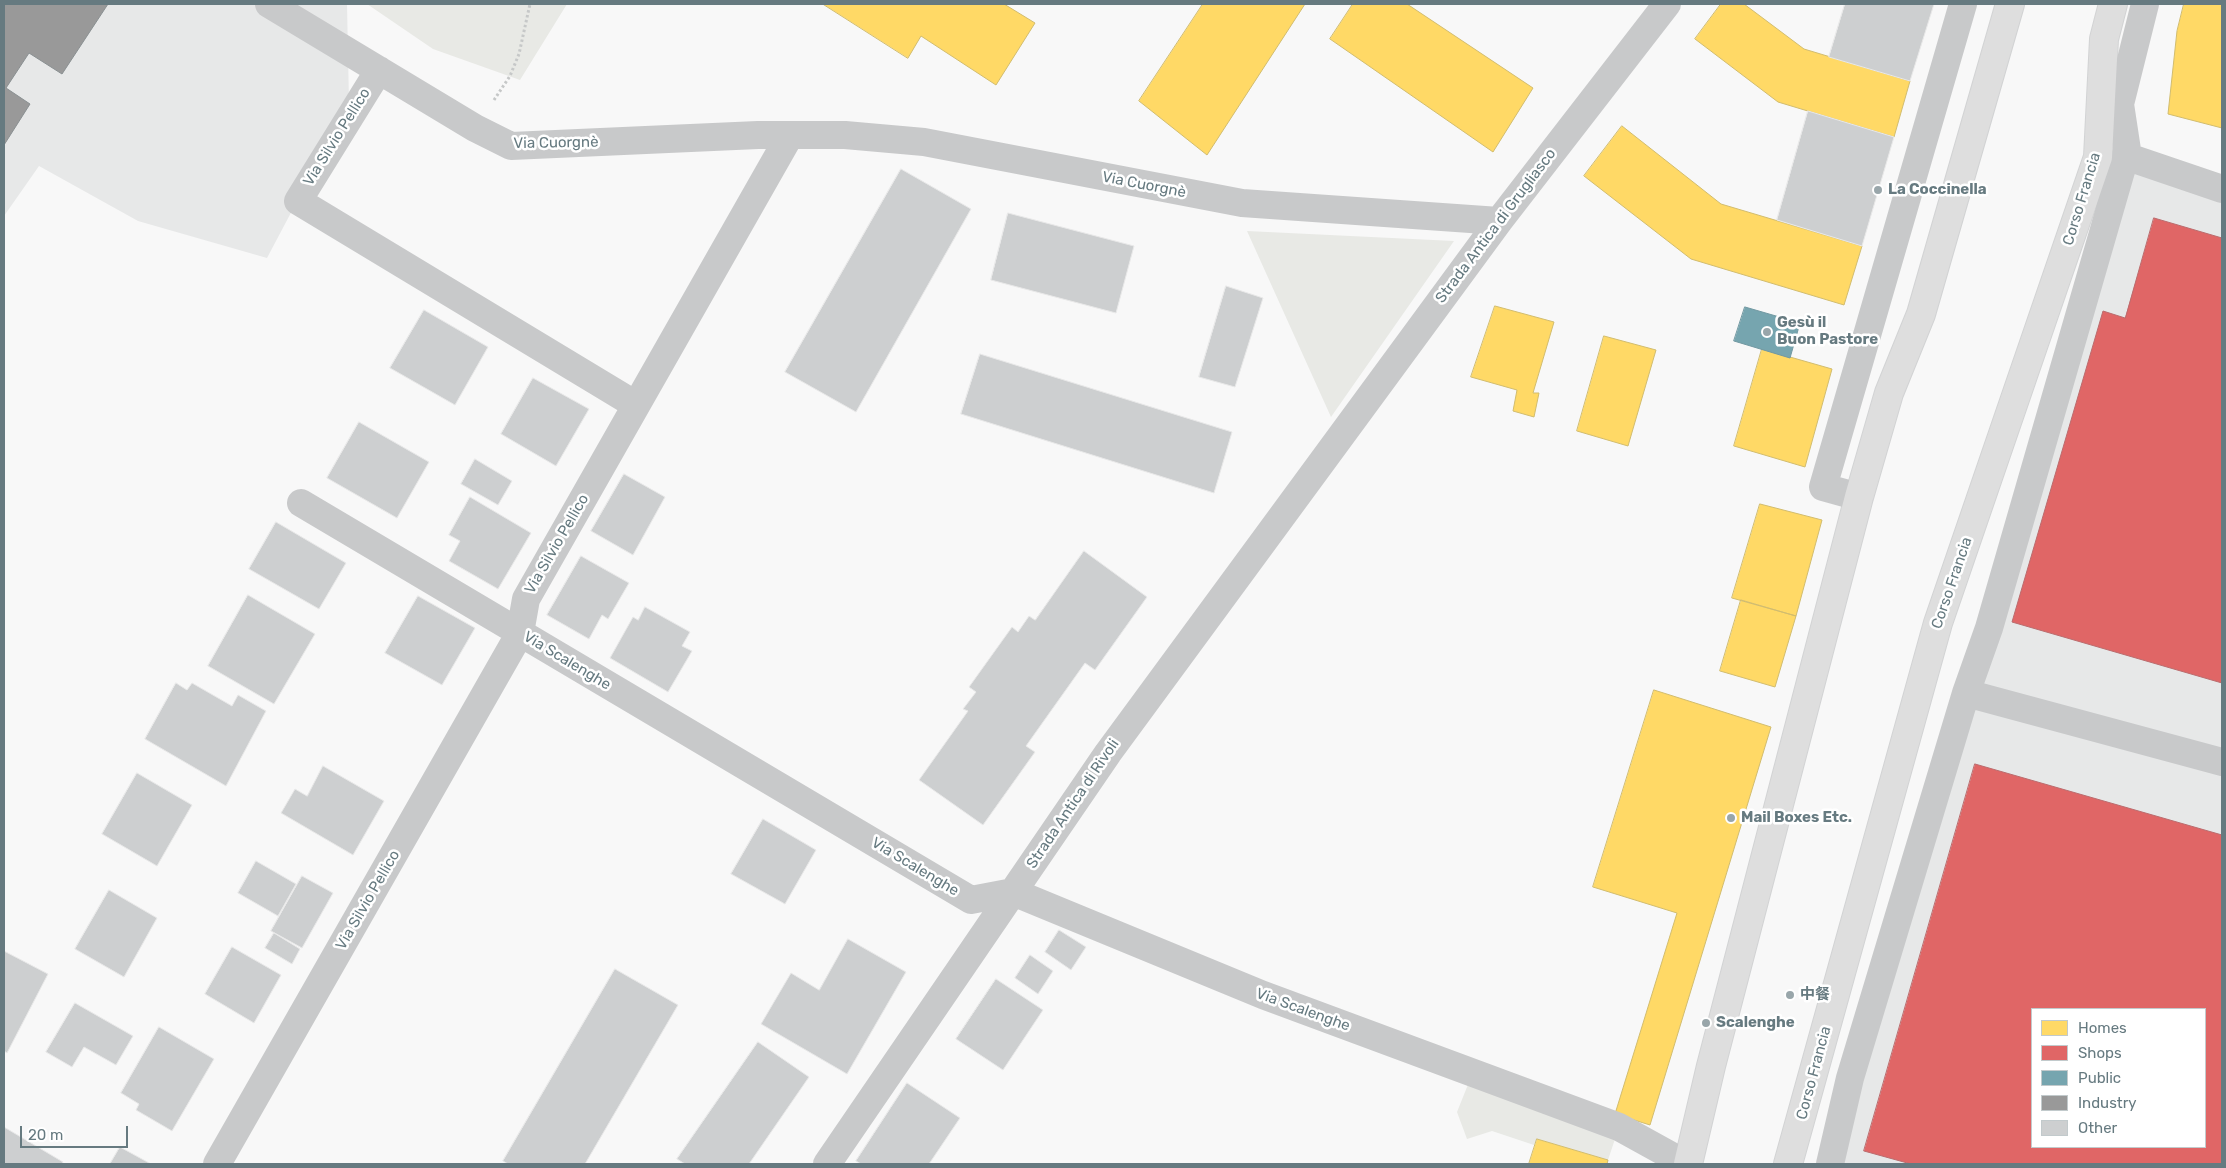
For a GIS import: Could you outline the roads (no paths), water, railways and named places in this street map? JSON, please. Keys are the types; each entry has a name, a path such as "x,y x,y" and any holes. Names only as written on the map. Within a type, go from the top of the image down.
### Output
{"main road":[{"path":"1687,1164 1859,497 1889,393 1920,314 2010,4"},
{"name":"Corso Francia","path":"1788,1164 1938,623 2098,157 2104,39 2113,4"}],"street":[{"name":"Via Cuorgnè","path":"269,4 483,133 511,146 790,135 845,135 924,142 1242,204 1499,221"},
{"name":"Strada Antica di Grugliasco","path":"1329,451 1499,221 1667,4"},
{"path":"1859,497 1823,487 1963,4"},
{"name":"Corso Francia","path":"1830,1164 1850,1078 1966,693 1989,628 2126,156 2127,150 2120,104 2145,4"},
{"name":"Via Silvio Pellico","path":"217,1164 520,633 526,599 636,405 298,201 379,70"},
{"path":"636,405 790,135"},
{"name":"Corso Francia","path":"2126,156 2222,189"},
{"name":"Strada Antica di Rivoli","path":"827,1164 1108,753 1329,451"},
{"name":"Via Scalenghe","path":"301,503 971,900 1013,892 1263,995 1619,1127 1687,1164"},
{"path":"1966,693 2222,762"}],"place":[{"name":"La Coccinella","path":"1878,190"},
{"name":"Gesù il Buon Pastore","path":"1767,332"},
{"name":"Mail Boxes Etc.","path":"1731,818"},
{"name":"中餐","path":"1790,995"},
{"name":"Scalenghe","path":"1706,1023"}]}
